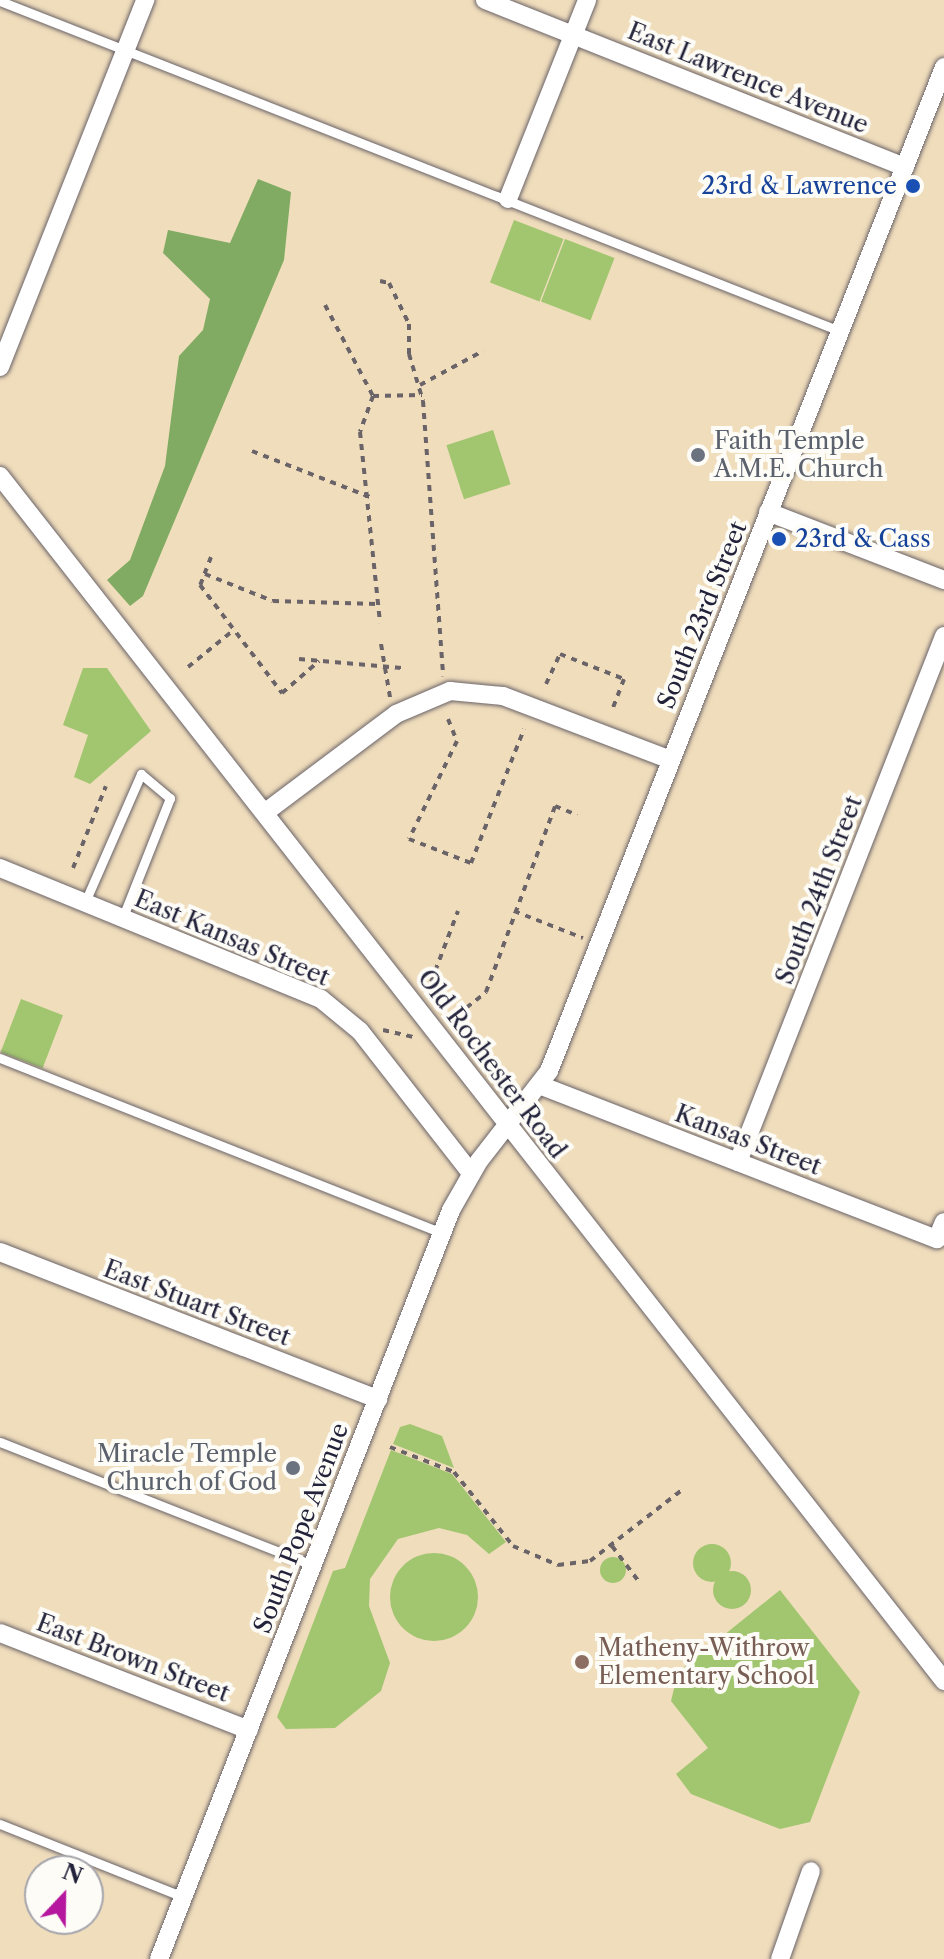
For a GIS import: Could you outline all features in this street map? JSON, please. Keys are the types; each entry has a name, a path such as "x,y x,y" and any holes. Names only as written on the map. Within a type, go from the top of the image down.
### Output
{"street":[{"path":"0,367 145,0"},
{"name":"East Lawrence Avenue","path":"485,0 905,167"},
{"path":"508,199 587,0"},
{"name":"South 23rd Street","path":"509,1127 542,1086 944,67"},
{"name":"Old Rochester Road","path":"0,476 267,811 509,1127 944,1681"},
{"path":"768,512 944,580"},
{"name":"South 24th Street","path":"738,1162 944,636"},
{"path":"267,811 417,701 450,691 503,696 671,760"},
{"name":"East Kansas Street","path":"0,868 321,999 360,1031 471,1173"},
{"name":"Kansas Street","path":"542,1086 738,1162 941,1230"},
{"name":"South Pope Avenue","path":"159,1959 442,1233 471,1173 509,1127"},
{"name":"East Stuart Street","path":"0,1252 378,1399"},
{"name":"East Brown Street","path":"0,1633 249,1730"},
{"path":"780,1959 811,1871"}],"lane":[{"path":"0,1 840,331"},
{"path":"85,902 141,774 170,798 123,917"},
{"path":"0,1058 442,1233"},
{"path":"0,1442 312,1565"},
{"path":"256,1557 261,1544"},
{"path":"0,1824 183,1897"}],"path":[{"path":"380,281 389,283 409,324 409,354 422,395 444,678"},
{"path":"325,305 373,396 360,432 370,497 380,623"},
{"path":"420,385 483,351"},
{"path":"373,396 422,395"},
{"path":"252,451 370,497"},
{"path":"211,557 200,585 282,693 319,661"},
{"path":"205,574 273,601 378,604"},
{"path":"188,667 235,629"},
{"path":"381,644 382,664 391,700"},
{"path":"546,684 560,654 624,679 612,710"},
{"path":"299,659 402,668"},
{"path":"448,719 457,741 409,839 471,863 524,729"},
{"path":"73,868 106,786"},
{"path":"457,1015 486,992 555,806 577,815"},
{"path":"431,982 458,911"},
{"path":"514,911 585,939"},
{"path":"369,1027 427,1040"},
{"path":"390,1447 454,1472 527,1556 574,1565 612,1546 683,1489"},
{"path":"612,1546 640,1583"}],"green space":[{"path":"258,179 291,192 284,260 143,596 130,606 107,580 130,560 165,466 179,356 203,330 210,299 163,253 168,230 230,243"},
{"path":"514,220 563,239 539,302 490,283"},
{"path":"565,239 614,258 590,321 541,302"},
{"path":"493,430 511,484 464,499 446,445"},
{"path":"83,668 107,668 151,731 90,784 74,777 88,735 63,725"},
{"path":"21,999 63,1015 43,1068 1,1052"},
{"path":"410,1424 442,1436 454,1468 393,1444 400,1427"},
{"path":"391,1450 452,1474 506,1542 489,1554 467,1535 439,1528 398,1539 370,1579 369,1606 390,1663 381,1691 335,1728 286,1729 277,1717 333,1571 345,1568"},
{"path":"712,1544 725,1550 731,1563 725,1576 712,1582 699,1576 693,1563 699,1550"},
{"path":"434,1553 451,1556 465,1566 475,1580 478,1597 475,1614 465,1628 451,1638 434,1641 417,1638 403,1628 393,1614 390,1597 393,1580 403,1566 417,1556"},
{"path":"613,1557 622,1561 626,1570 622,1579 613,1583 604,1579 600,1570 604,1561"},
{"path":"732,1571 745,1577 751,1590 745,1603 732,1609 719,1603 713,1590 719,1577"},
{"path":"780,1590 860,1692 810,1822 780,1829 691,1794 676,1774 708,1748 671,1701 678,1672"}],"place":[{"name":"23rd & Lawrence","path":"913,186"},
{"name":"Faith Temple A.M.E. Church","path":"698,455"},
{"name":"23rd & Cass","path":"779,539"},
{"name":"Miracle Temple Church of God","path":"293,1468"},
{"name":"Matheny-Withrow Elementary School","path":"582,1662"}]}
